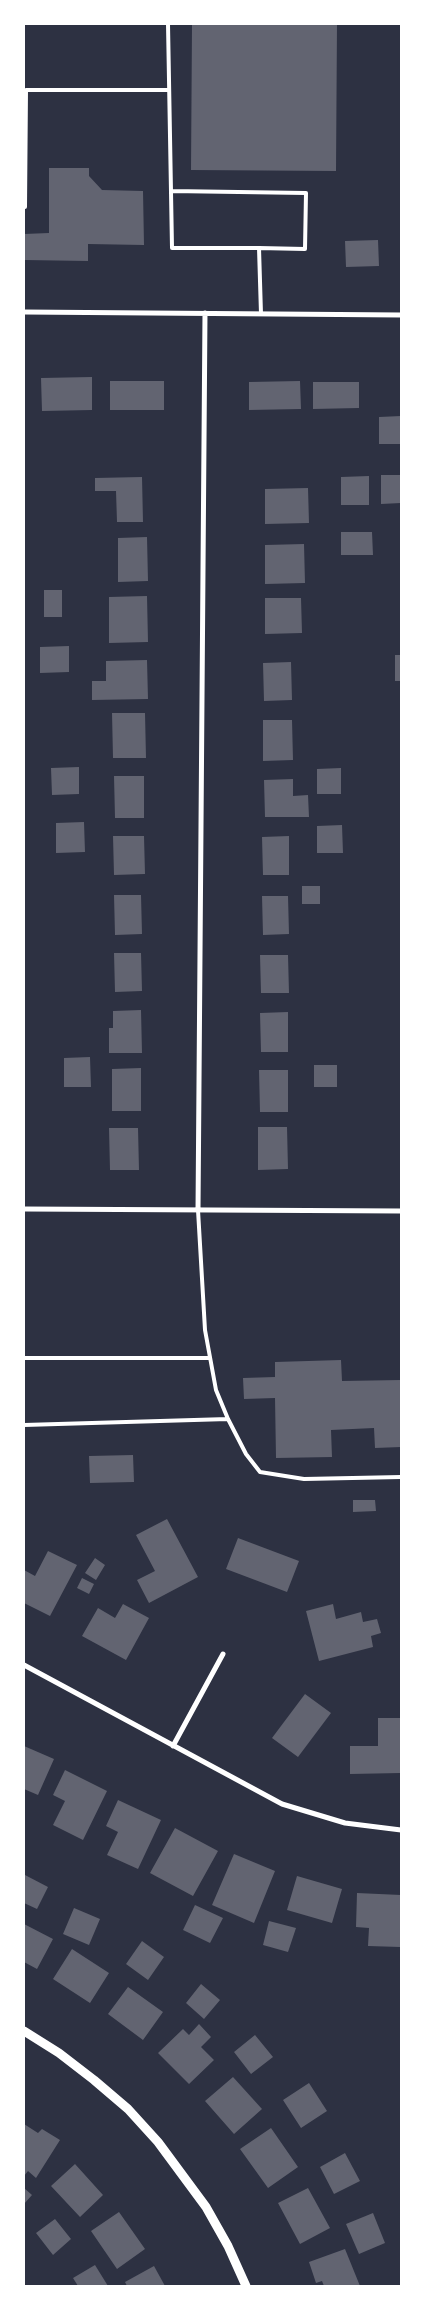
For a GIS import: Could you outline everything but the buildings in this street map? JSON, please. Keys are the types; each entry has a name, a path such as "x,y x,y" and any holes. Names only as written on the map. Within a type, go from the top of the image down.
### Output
{"street":[{"path":"24,312 401,315"},
{"path":"198,1210 204,313"},
{"path":"24,1209 401,1211"},
{"path":"173,1746 223,1654"},
{"path":"24,1665 260,1794 289,1807 345,1824 401,1830"},
{"path":"24,2031 59,2053 94,2080 128,2110 158,2142 176,2163 206,2207 228,2246 246,2286"}],"lane":[{"path":"168,24 172,248 305,248 306,193 171,191"},
{"path":"25,207 26,90 169,90"},
{"path":"259,248 261,314"},
{"path":"198,1210 209,1358 216,1390 228,1420 246,1454 260,1472 304,1479 401,1477"},
{"path":"24,1358 209,1358"},
{"path":"24,1425 228,1420"}]}
